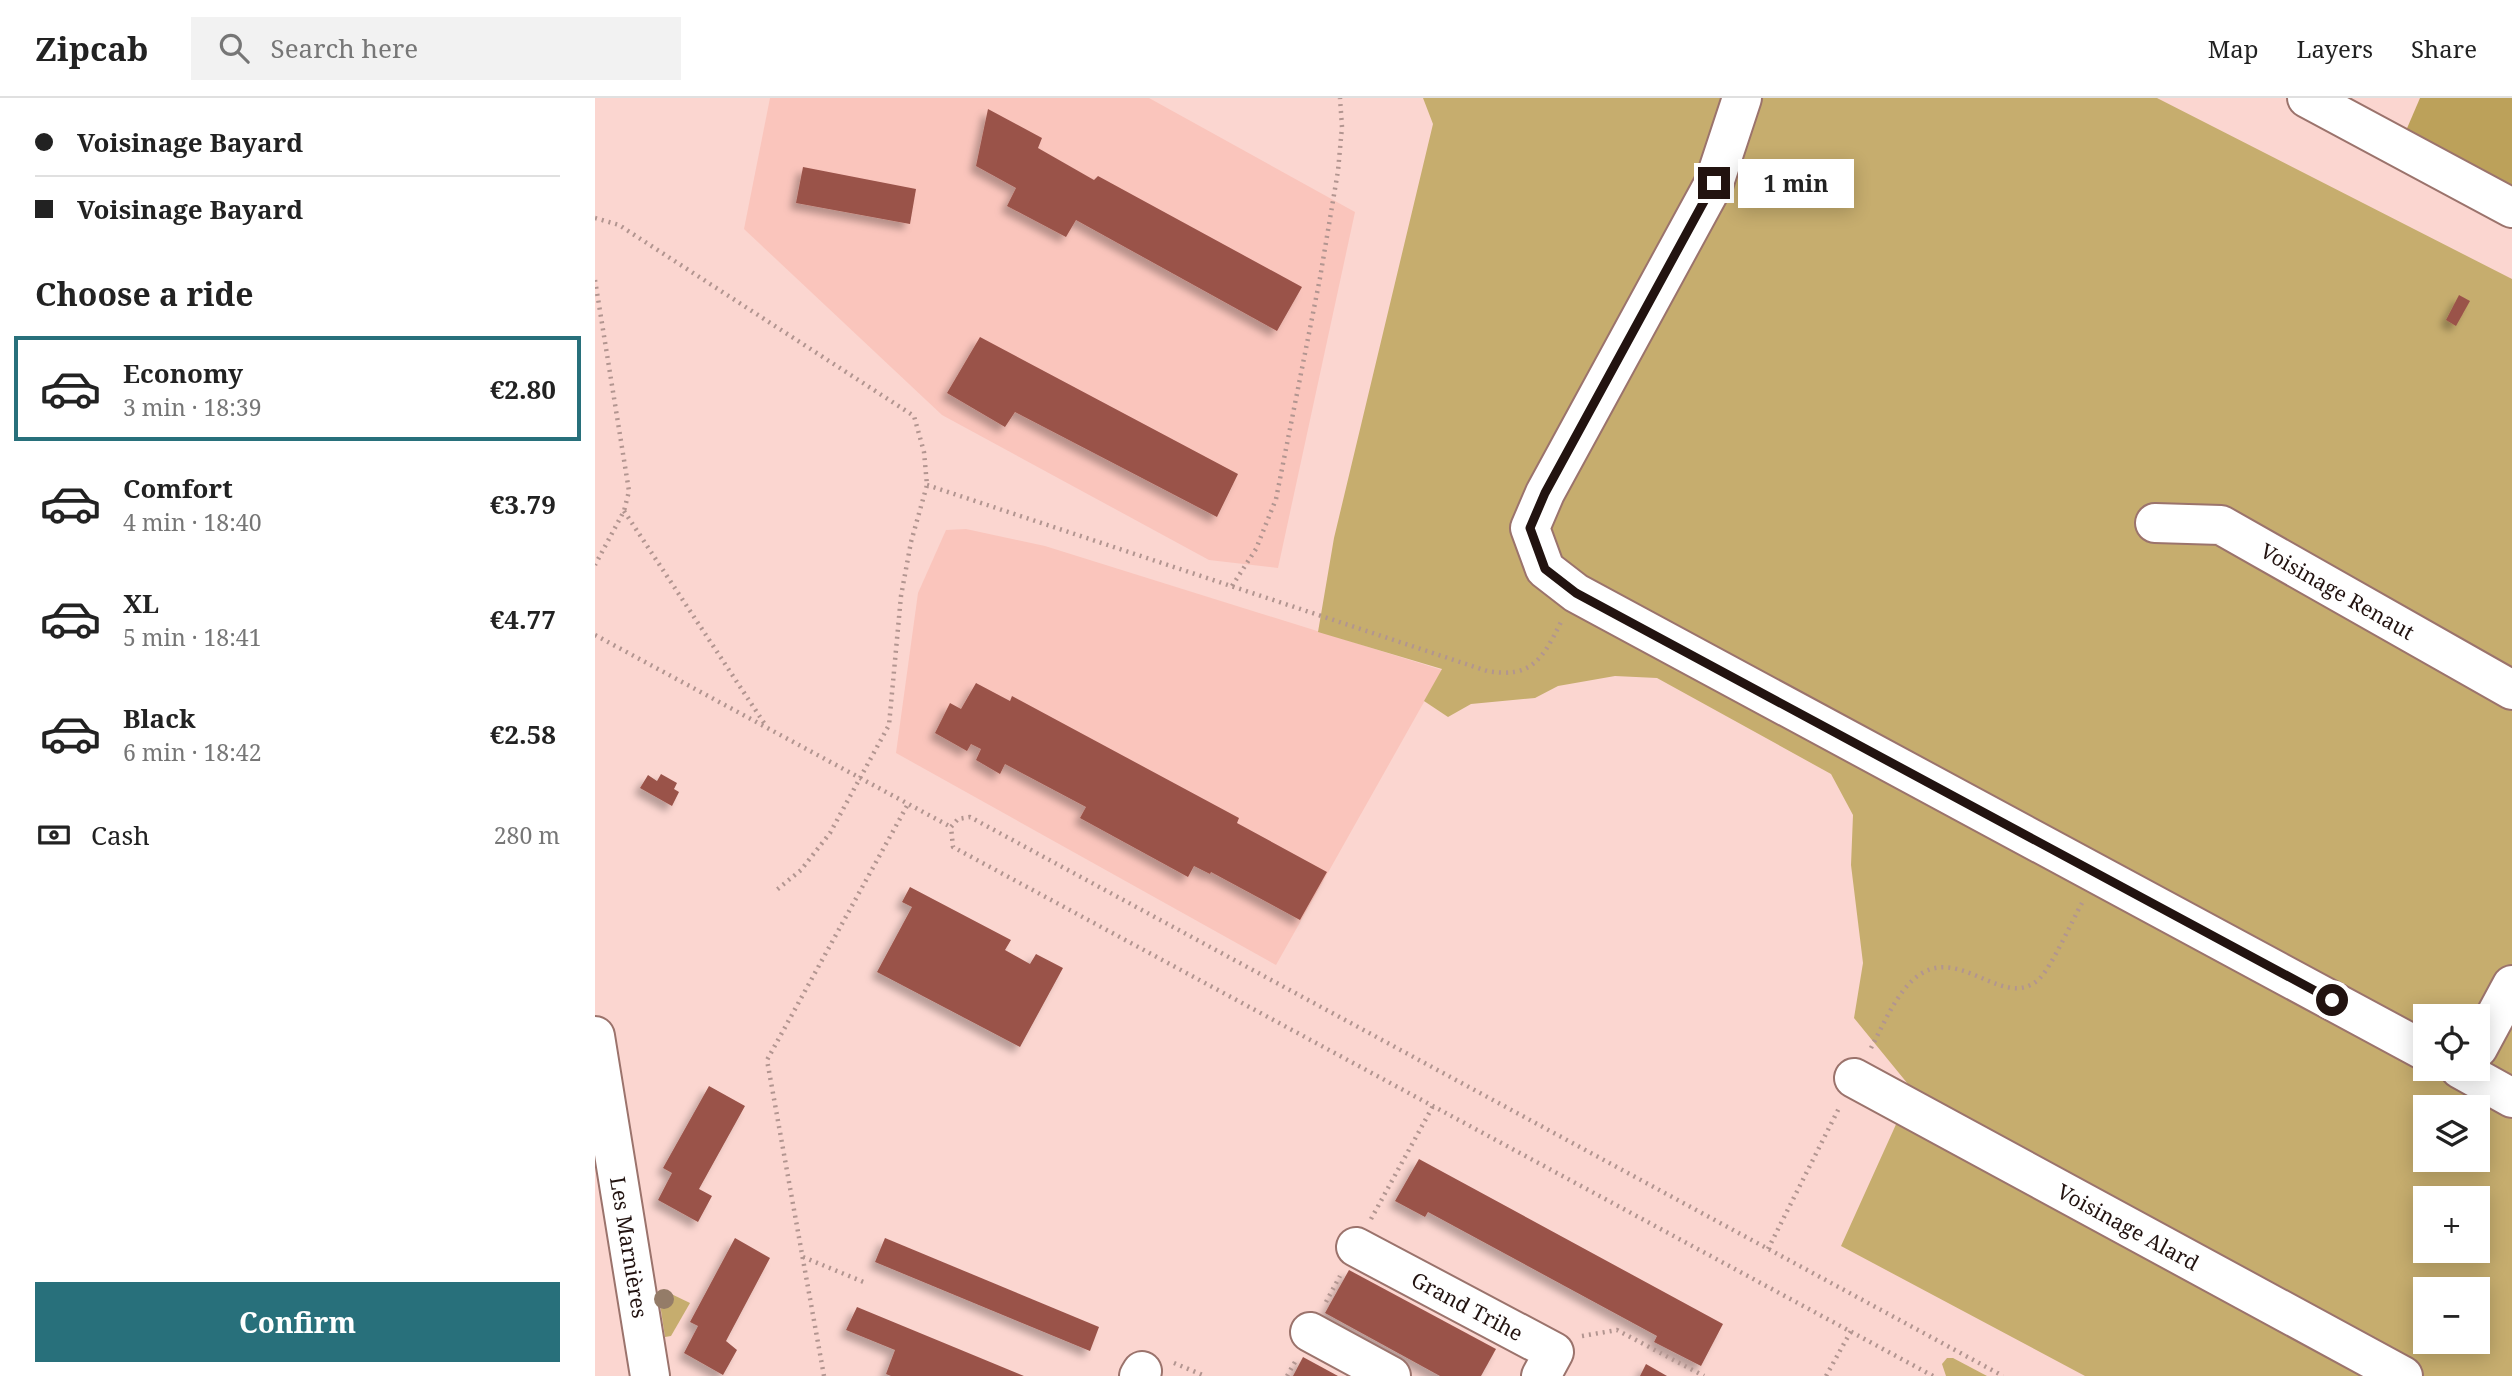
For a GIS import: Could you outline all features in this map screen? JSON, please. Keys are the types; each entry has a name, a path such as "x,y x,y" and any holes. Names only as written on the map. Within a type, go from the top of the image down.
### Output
{"street":[{"path":"1742,98 1714,183 1545,493 1530,528 1545,569 1576,593 2413,1045"},
{"path":"2307,98 2512,208"},
{"name":"Voisinage Renaut","path":"2155,523 2221,525 2512,690"},
{"path":"2490,1024 2512,985"},
{"name":"Les Marnières","path":"595,1036 650,1376"},
{"name":"Voisinage Alard","path":"1854,1078 2403,1376"},
{"path":"2489,1081 2512,1098"},
{"name":"Grand Trihe","path":"1356,1247 1548,1364"},
{"path":"1310,1332 1391,1376"}],"path":[{"path":"1232,586 1256,549 1276,499 1329,227 1342,127 1340,98"},
{"path":"595,218 619,225 914,416 924,452 927,485 911,541 901,596 889,725 820,848 801,870 775,892"},
{"path":"595,281 629,491 624,511 595,565"},
{"path":"927,485 1455,661 1506,674 1531,667 1540,658 1576,593"},
{"path":"624,511 768,728"},
{"path":"595,635 951,827"},
{"path":"833,1376 823,1374 767,1060 908,804"},
{"path":"1933,1376 953,846 951,827 958,819 970,817 2003,1376"},
{"path":"1768,1249 1854,1078 1903,991 1933,969 1949,965 1995,985 2025,985 2039,978 2098,874"},
{"path":"803,1257 866,1283"},
{"path":"1548,1364 1588,1334 1617,1330 1704,1376"},
{"path":"1826,1376 1851,1331"}],"shaded area":[{"path":"770,98 1149,98 1355,212 1278,568 1209,560 942,415 744,229"},
{"path":"1423,98 2157,98 2512,279 2512,1376 2085,1376 1841,1246 1912,1089 1854,1018 1863,963 1851,865 1853,815 1831,774 1657,678 1615,676 1558,686 1535,698 1471,704 1448,717 1424,701 1442,669 1318,632 1334,538 1433,124"},
{"path":"2420,98 2512,98 2512,189 2405,133"},
{"path":"966,529 1045,546 1442,670 1276,965 896,753 918,593 946,530"},
{"path":"663,1290 690,1303 671,1336 665,1337 658,1291"},
{"path":"1947,1358 1953,1358 1987,1376 1946,1376 1942,1364"}],"building":[{"path":"988,109 1042,138 1038,148 1094,180 1098,176 1302,287 1277,331 1076,220 1066,237 1007,206 1016,188 976,166"},
{"path":"803,167 916,189 910,224 796,203"},
{"path":"2459,295 2470,301 2456,326 2446,320"},
{"path":"980,337 1238,474 1217,517 1015,412 1005,427 947,393"},
{"path":"976,683 1010,701 1012,696 1239,818 1237,823 1327,872 1300,920 1211,872 1210,874 1194,866 1188,877 1080,818 1086,807 1005,764 1000,774 976,760 981,749 971,744 967,751 935,733 950,703 961,709"},
{"path":"661,774 677,783 674,789 679,792 672,806 640,788 648,775 657,781"},
{"path":"910,887 1011,940 1005,950 1030,964 1036,954 1063,968 1020,1047 877,972 912,907 902,902"},
{"path":"709,1086 745,1106 699,1189 712,1196 698,1222 658,1200 672,1173 663,1168"},
{"path":"1419,1159 1723,1324 1701,1366 1654,1342 1657,1336 1428,1212 1425,1217 1395,1201"},
{"path":"735,1238 770,1258 726,1341 737,1350 723,1375 684,1353 698,1326 690,1322"},
{"path":"885,1238 1099,1327 1090,1351 875,1262"},
{"path":"1349,1270 1496,1349 1481,1376 1440,1376 1325,1313"},
{"path":"857,1307 1024,1376 886,1374 895,1350 846,1330"},
{"path":"1303,1357 1338,1376 1293,1376"},
{"path":"1646,1364 1667,1376 1640,1376"}],"route":[{"path":"1714,183 1545,493 1530,528 1545,569 1576,593 2332,1000"}]}
